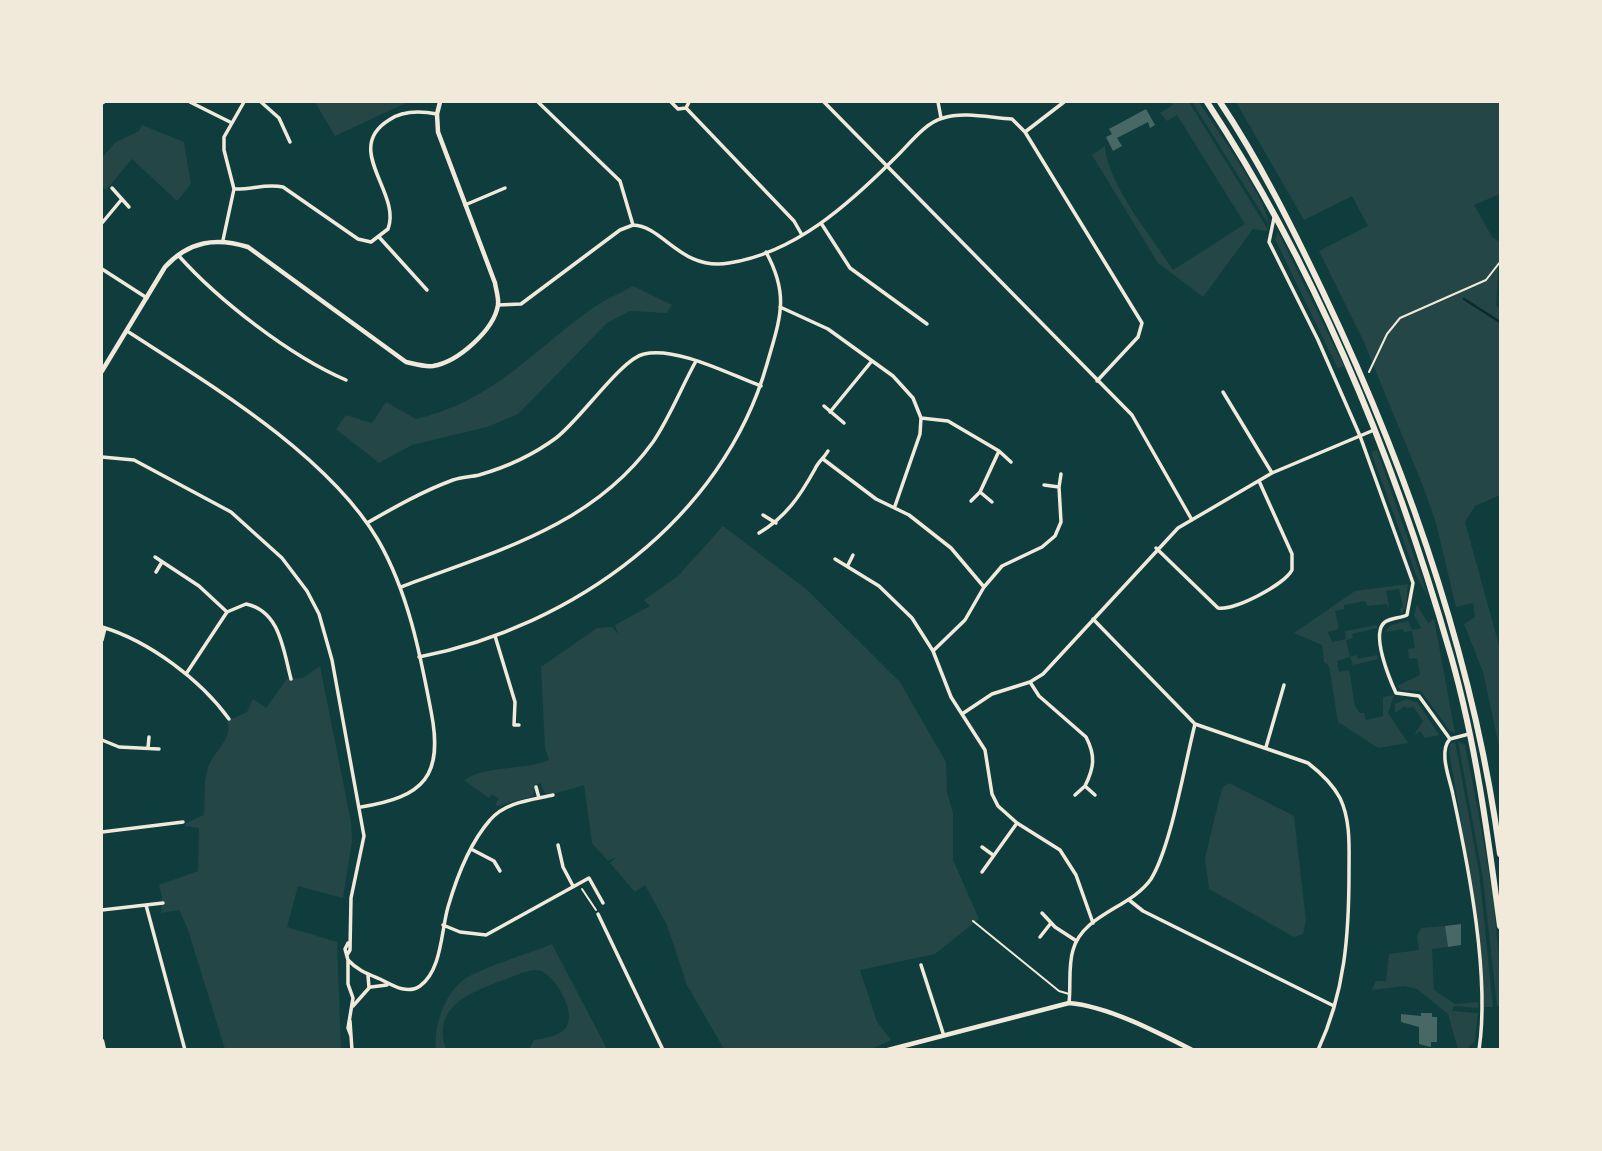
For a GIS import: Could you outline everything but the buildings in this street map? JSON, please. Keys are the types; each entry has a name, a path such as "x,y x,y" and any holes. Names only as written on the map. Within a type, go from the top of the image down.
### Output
{"highway":[{"path":"1207,102 1275,216 1342,352 1374,430 1451,657 1479,783 1500,926"},
{"path":"1220,102 1283,209 1350,349 1383,427 1425,541 1459,655 1488,781 1500,854"},
{"path":"1374,430 1383,427"}],"street":[{"path":"190,102 230,122"},
{"path":"223,240 234,189 224,150 230,122 244,102"},
{"path":"261,102 279,118 290,142"},
{"path":"102,371 165,267 178,255 200,243 223,240 248,247 261,255 399,357 418,365 444,362 486,331 498,305 495,283 438,132 436,114 440,102"},
{"path":"538,102 620,181 633,225"},
{"path":"671,102 678,109 686,107 689,102"},
{"path":"824,102 1140,427 1192,520"},
{"path":"938,102 941,118"},
{"path":"1025,132 1064,102"},
{"path":"686,107 793,221 802,234"},
{"path":"234,189 272,184 283,187 358,239 370,242 388,229 391,214 369,153 373,138 393,117 415,112 436,114"},
{"path":"498,305 521,304 620,230 633,225 644,228 698,262 726,264 766,252 821,223 855,198 941,118 1012,119 1025,132 1142,323 1138,337 1097,381"},
{"path":"112,188 129,207"},
{"path":"465,205 505,188"},
{"path":"102,223 122,200"},
{"path":"1275,216 1269,242 1318,340 1360,436 1413,583 1407,615 1382,625 1383,661 1396,693 1399,696 1419,696 1450,739"},
{"path":"821,223 850,268 927,324"},
{"path":"379,237 427,290"},
{"path":"419,657 495,636 589,592 657,537 716,470 737,437 761,386 780,307 781,286 766,252"},
{"path":"178,255 204,284 323,370 346,380"},
{"path":"102,269 147,298"},
{"path":"780,307 821,324 893,376 907,390 920,418 914,456 895,506"},
{"path":"126,330 200,377 321,472 367,523 401,587 437,739 434,759 430,771 411,793 395,800 361,807"},
{"path":"367,523 432,489 496,470 529,455 573,423 633,358 652,352 696,361 761,386"},
{"path":"401,587 536,537 590,504 621,478 652,442 696,361"},
{"path":"830,412 871,362"},
{"path":"1223,392 1272,473"},
{"path":"824,406 844,424"},
{"path":"920,418 948,421 999,451 1012,462"},
{"path":"962,715 992,695 1030,682 1043,674 1156,548 1178,528 1272,473 1374,430"},
{"path":"759,533 776,523 805,490 813,471 828,451"},
{"path":"971,501 980,492 999,451"},
{"path":"102,457 134,460 216,503 248,526 294,573 313,601 326,633 361,807 362,844 348,943 351,950 348,957 348,980 353,1007 348,1028 352,1049"},
{"path":"823,459 876,499 895,506 951,548 984,587"},
{"path":"933,651 965,620 984,587 1002,566 1042,547 1055,536 1061,522 1061,474"},
{"path":"1156,548 1218,608 1232,608 1283,580 1292,570 1292,554 1259,481"},
{"path":"1044,485 1059,487"},
{"path":"980,492 992,502"},
{"path":"763,515 776,523"},
{"path":"848,565 853,555"},
{"path":"155,557 199,586 227,612"},
{"path":"835,559 879,586 907,612 933,651 943,683 985,750 992,794 998,806 1017,823 1060,850 1076,875 1093,923"},
{"path":"156,572 162,562"},
{"path":"186,674 227,612 246,604 265,611 277,628 291,679"},
{"path":"1093,619 1195,724 1308,763 1332,785 1345,813 1349,841 1349,939 1334,1006 1318,1049"},
{"path":"102,640 103,627 119,633 186,674 206,689 229,719"},
{"path":"495,636 515,702 516,725 508,726"},
{"path":"1030,682 1039,696 1090,745 1094,763 1085,786 1075,796"},
{"path":"1265,747 1284,685"},
{"path":"1069,1003 1070,963 1076,941 1093,923 1129,900 1150,880 1159,863 1195,724"},
{"path":"1469,734 1450,739 1444,751 1457,811 1477,949 1482,1010 1479,1049"},
{"path":"149,737 149,748"},
{"path":"102,740 119,747 159,749"},
{"path":"1085,786 1095,795"},
{"path":"537,787 539,798"},
{"path":"353,1007 369,988 389,985 412,989 429,976 435,965 443,925 460,870 488,821 501,809 553,795"},
{"path":"102,832 183,822"},
{"path":"982,872 1017,823"},
{"path":"558,845 563,867 573,886"},
{"path":"982,847 993,855"},
{"path":"471,849 494,861 500,872"},
{"path":"443,925 460,932 486,935 589,878 603,902"},
{"path":"1129,900 1143,911 1334,1006"},
{"path":"102,910 163,903"},
{"path":"146,905 185,1049"},
{"path":"1042,913 1076,941"},
{"path":"598,914 663,1049"},
{"path":"1040,937 1051,923"},
{"path":"348,957 361,970 389,985"},
{"path":"921,965 943,1033"},
{"path":"348,980 351,973 361,970"},
{"path":"367,973 369,988"},
{"path":"349,988 357,994 364,993"},
{"path":"888,1049 906,1047 943,1033 1069,1003 1135,1024 1192,1049"},
{"path":"102,1041 104,1049"}],"lane":[{"path":"973,921 1059,991 1070,994"}],"path":[{"path":"1369,372 1387,334 1400,318 1486,280 1500,262"},
{"path":"581,888 598,914"}],"shaded area":[{"path":"315,102 408,102 335,136"},
{"path":"1171,102 1189,102 1267,228 1267,231 1253,229 1203,297 1158,263 1092,155 1105,146 1108,161 1122,193 1173,270 1245,224 1177,115 1167,121 1160,113 1173,105"},
{"path":"1192,102 1199,102 1239,164 1267,214 1269,225"},
{"path":"1236,102 1500,102 1500,194 1474,205 1492,237 1500,242 1496,306 1500,309 1500,495 1475,506 1465,522 1500,649 1500,751 1483,672 1464,624 1475,617 1473,603 1456,607 1436,523 1423,486 1363,340 1319,251 1368,226 1352,196 1304,220"},
{"path":"142,125 184,142 191,184 177,201 132,159 106,190 102,186 102,157 116,142 139,131"},
{"path":"1278,232 1344,366 1338,369 1275,239"},
{"path":"633,286 672,305 667,313 630,311 607,323 518,414 487,427 412,445 379,463 336,429 346,415 372,423 386,402 416,419 468,400 509,374 595,306"},
{"path":"1377,450 1428,597 1416,575 1371,452"},
{"path":"723,526 806,589 900,682 946,762 947,792 953,813 953,860 979,919 935,954 860,970 877,1022 891,1040 872,1049 724,1049 687,985 667,925 645,885 635,892 610,863 616,857 608,861 592,843 584,785 557,793 545,793 540,783 535,785 533,796 498,806 495,804 499,799 492,794 489,798 464,780 483,772 528,766 549,760 545,748 541,667 597,628 612,627 618,634 615,625 650,606 644,600 678,576"},
{"path":"1408,584 1406,606 1401,614 1400,609 1403,607 1399,589 1386,591 1390,612 1387,604 1367,606 1365,601 1344,605 1344,609 1335,611 1339,629 1328,632 1332,642 1346,639 1345,631 1377,625 1377,628 1352,634 1353,638 1346,640 1350,657 1337,661 1339,672 1349,670 1355,706 1360,713 1364,713 1366,720 1383,716 1383,697 1394,695 1388,713 1408,743 1378,748 1338,722 1329,666 1324,662 1322,645 1294,633 1355,591"},
{"path":"1417,605 1428,623 1434,619 1455,733 1450,731 1421,691 1401,690 1397,686 1420,675 1417,658 1409,659 1408,649 1415,648 1412,631 1404,632 1403,629 1385,632 1391,625 1408,621 1412,630 1421,628 1414,615"},
{"path":"1357,655 1358,659 1377,655 1378,659 1353,665 1350,657"},
{"path":"320,666 351,822 352,841 343,898 298,886 287,927 337,942 341,1049 225,1049 187,927 179,910 161,913 162,897 159,885 198,871 199,828 185,826 204,815 207,771 228,733 227,721 247,712 253,699 266,708 287,679 303,678"},
{"path":"1406,699 1418,703 1439,735 1425,738 1420,731 1414,735 1423,721 1413,706 1407,709 1405,706 1395,713 1395,704"},
{"path":"1458,741 1465,745 1489,875 1497,941 1500,1006 1497,1006 1483,879"},
{"path":"1455,742 1479,871 1493,1007 1484,1007 1471,879 1449,751 1450,744"},
{"path":"1229,783 1294,816 1306,921 1303,934 1294,937 1209,889 1205,858 1222,788"},
{"path":"1445,926 1448,947 1432,949 1434,990 1455,1004 1478,1002 1478,1008 1454,1006 1452,1011 1478,1013 1475,1041 1467,1049 1458,1049 1448,1014 1417,989 1404,986 1372,990 1376,981 1386,981 1389,954 1419,950 1417,936 1421,928"},
{"path":"552,944 607,1049 529,1049 534,1040 560,1033 567,1026 569,1019 562,993 544,972 533,970 481,989 458,1002 445,1021 443,1034 446,1049 436,1049 441,1013 450,995 462,981 491,966"}],"waterway":[{"path":"1464,299 1500,322"}]}
